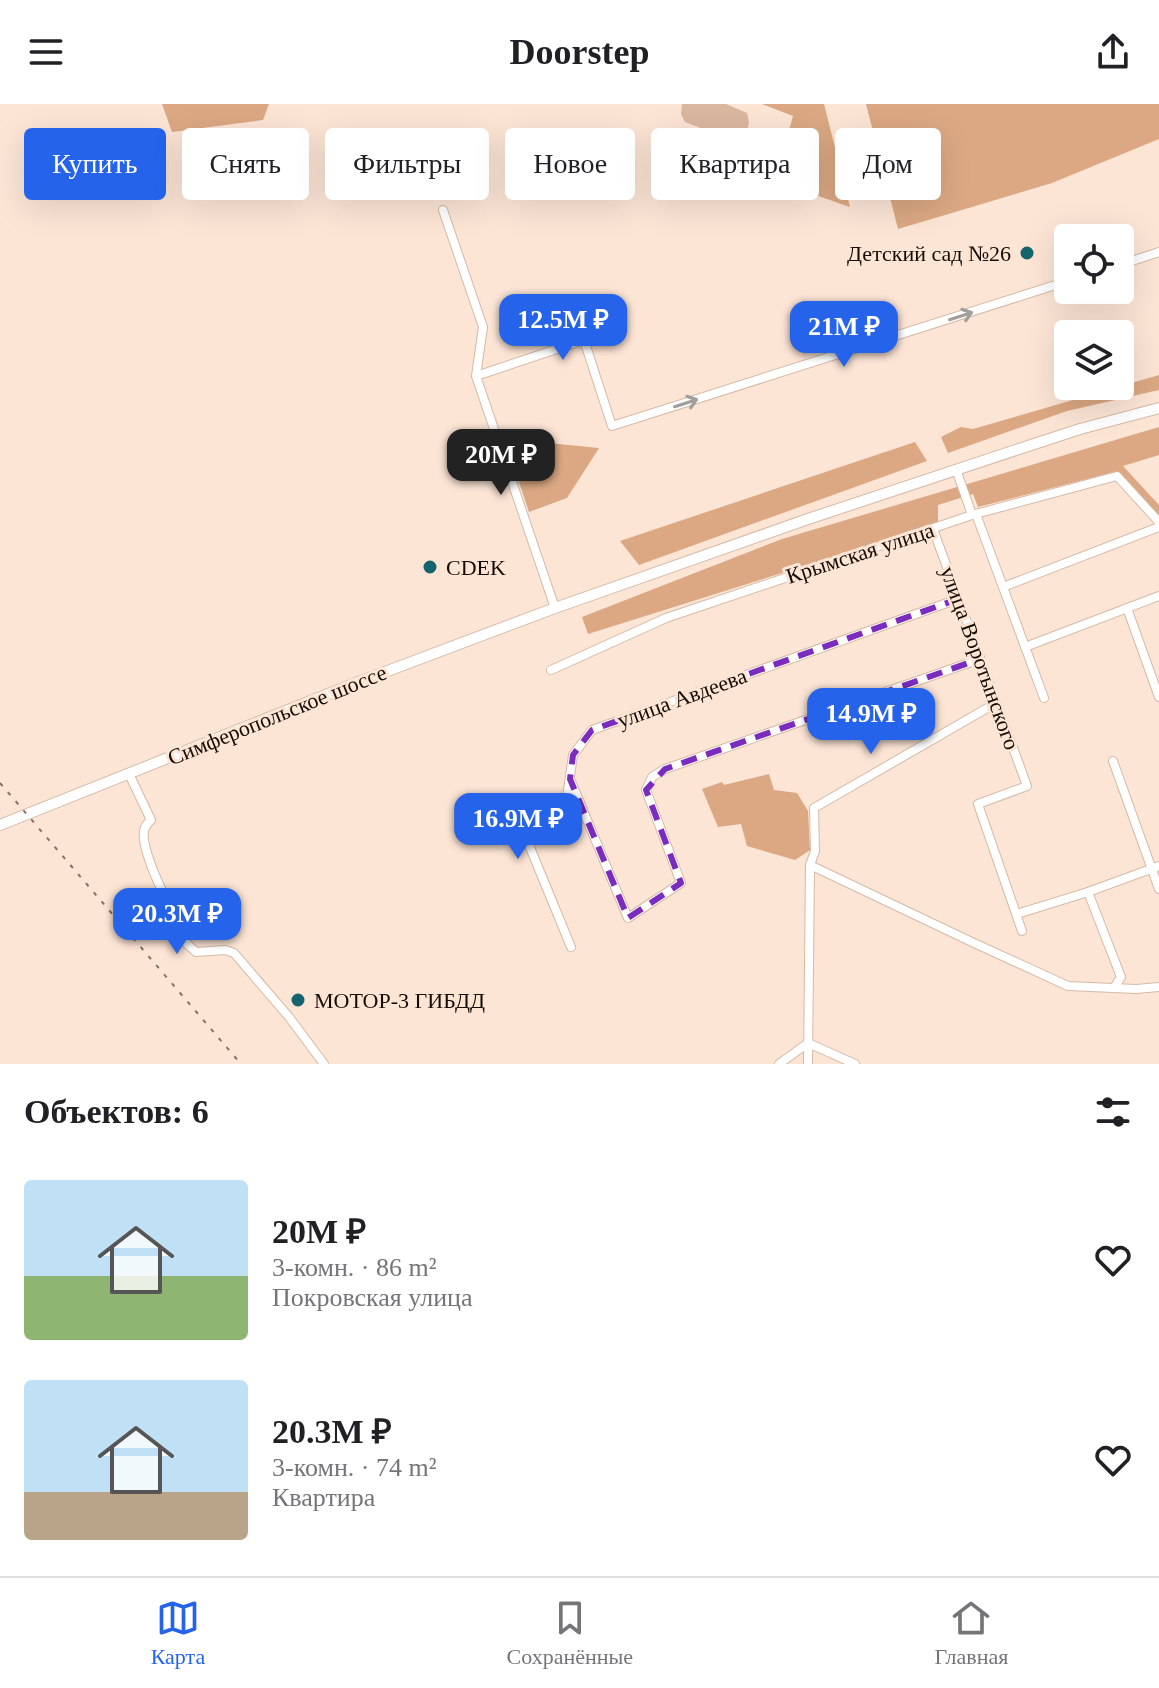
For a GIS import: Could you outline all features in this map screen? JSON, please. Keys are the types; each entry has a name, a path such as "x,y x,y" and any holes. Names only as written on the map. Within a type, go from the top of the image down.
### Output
{"main road":[{"name":"Симферопольское шоссе","path":"0,825 343,688 555,608 956,469 1080,429 1159,408"}],"street":[{"path":"443,210 483,327 476,376 555,608"},
{"path":"1134,260 1159,252"},
{"path":"476,376 584,340 612,426 1054,285"},
{"name":"улица Воротынского","path":"956,469 1044,698"},
{"name":"Крымская улица","path":"551,670 666,618 974,514 1117,476 1159,525"},
{"path":"1003,587 1159,525"},
{"name":"улица Воротынского","path":"933,529 1027,786 978,804 1017,914"},
{"path":"1025,647 1159,596"},
{"name":"улица Авдеева","path":"571,947 529,845 566,804 573,755 592,730 958,599"},
{"path":"1127,608 1159,697"},
{"path":"570,779 628,918 681,883 646,790 652,777 665,769 980,659"},
{"path":"808,1064 810,865 815,851 814,808 996,703"},
{"path":"1113,761 1155,868 1159,889"},
{"path":"129,774 151,820 144,828 147,851 187,944 196,952 225,950 234,953 289,1017 324,1064"},
{"path":"810,865 1068,986 1159,987"},
{"path":"1022,931 1017,914 1155,868"},
{"path":"1088,892 1121,977 1114,988"},
{"path":"779,1064 808,1043"},
{"path":"808,1043 855,1064"}],"highlighted area":[{"path":"958,599 980,659 665,769 646,790 681,883 628,918 570,779 573,755 592,730"}],"shaded area":[{"path":"162,104 269,104 263,120 182,128 182,131 172,132"},
{"path":"682,104 726,104 747,113 749,122 748,128 701,128 685,122 681,114"},
{"path":"762,104 824,104 835,148 835,200 848,200 850,207 819,196 819,128 790,128 793,116"},
{"path":"866,104 1159,104 1159,139 1052,183 898,229 891,200 941,200 941,128 872,128"},
{"path":"1159,375 1159,390 1134,396 1134,382"},
{"path":"1073,400 1115,400 1067,411 948,453 941,437 961,427 973,429"},
{"path":"1159,427 1159,455 1123,466 1159,505 1159,518 1114,472 978,507 973,494 938,505 938,524 588,634 582,617 782,539"},
{"path":"915,442 927,461 639,565 620,541"},
{"path":"548,443 599,448 567,498 529,512 508,449 529,460"},
{"path":"769,774 774,790 797,793 808,811 810,850 795,860 747,846 741,824 718,827 702,789 722,782 724,785"}],"railway":[{"path":"0,783 241,1064"}],"place":[{"name":"Детский сад №26","path":"1027,253"},
{"name":"CDEK","path":"430,567"},
{"name":"МОТОР-3 ГИБДД","path":"298,1000"}]}
